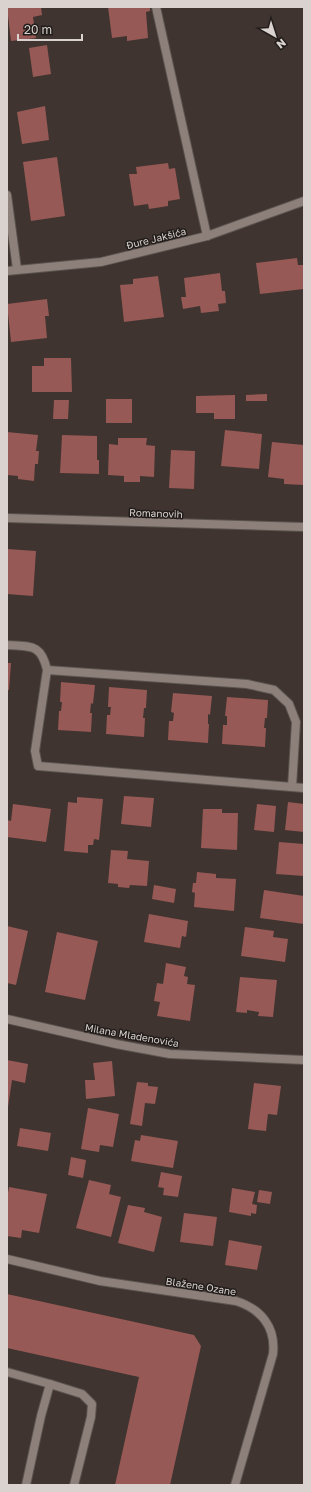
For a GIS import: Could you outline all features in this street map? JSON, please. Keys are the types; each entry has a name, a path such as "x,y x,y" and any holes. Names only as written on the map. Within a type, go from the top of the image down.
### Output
{"street":[{"path":"156,7 206,236"},
{"path":"7,195 17,269"},
{"name":"Đure Jakšića","path":"7,271 101,262 206,236 304,201"},
{"name":"Romanovih","path":"7,518 304,527"},
{"path":"7,646 32,647 39,651 45,658 47,670 35,751 38,766 304,788"},
{"path":"47,670 247,684 274,690 289,704 296,722 292,787"},
{"name":"Milana Mladenovića","path":"7,1019 116,1044 170,1054 304,1060"},
{"name":"Blažene Ozane","path":"7,1259 100,1281 236,1301 254,1309 267,1322 273,1336 273,1354 235,1485"},
{"path":"7,1372 82,1394 92,1404 91,1417 74,1485"},
{"path":"26,1485 41,1416 50,1384"}],"building":[{"path":"7,7 41,7 42,15 33,17 36,38 11,41"},
{"path":"108,7 150,7 150,11 146,12 148,38 127,41 127,36 112,38"},
{"path":"47,45 51,74 33,77 29,48"},
{"path":"45,106 49,140 22,144 17,112"},
{"path":"57,157 65,216 31,221 23,162"},
{"path":"168,163 169,169 175,168 180,199 168,201 168,206 149,209 148,204 134,206 129,174 137,174 136,167"},
{"path":"297,258 298,265 303,265 304,289 260,294 256,263"},
{"path":"220,273 222,291 225,291 226,303 218,304 219,311 201,313 200,306 183,309 181,297 186,297 184,278"},
{"path":"158,276 164,317 124,322 120,285 133,284 133,279"},
{"path":"47,299 49,316 45,316 47,338 11,342 7,304"},
{"path":"44,358 71,358 72,392 32,392 32,366 44,366"},
{"path":"267,394 267,401 246,401 246,395"},
{"path":"235,395 235,419 214,419 214,413 196,413 196,396"},
{"path":"106,399 132,399 132,423 106,423"},
{"path":"54,400 69,400 68,419 53,419"},
{"path":"225,430 262,434 259,469 221,466"},
{"path":"7,432 38,435 36,451 39,451 38,464 35,464 34,481 18,479 18,476 7,475"},
{"path":"62,435 97,436 97,460 99,460 99,474 60,473"},
{"path":"118,438 147,438 146,445 155,446 154,477 140,476 140,482 124,482 124,476 108,475 109,444 118,445"},
{"path":"272,442 304,445 304,485 284,484 284,479 268,477"},
{"path":"171,450 195,451 194,489 169,488"},
{"path":"7,549 36,551 33,596 7,594"},
{"path":"7,663 11,663 9,690 7,690"},
{"path":"61,682 95,685 93,704 91,703 90,713 92,713 91,732 58,730 59,711 61,711 62,702 60,702"},
{"path":"109,687 147,690 146,708 144,708 143,718 145,718 144,737 106,734 107,715 110,715 111,707 108,707"},
{"path":"173,693 212,696 210,715 208,714 208,743 168,740 169,721 173,721 174,713 171,712"},
{"path":"227,697 268,700 267,718 265,718 264,728 266,728 265,747 222,744 223,725 227,725 227,716 225,716"},
{"path":"124,796 154,798 151,827 121,824"},
{"path":"77,797 103,799 99,840 94,839 93,845 88,845 88,853 64,851 68,802 77,803"},
{"path":"288,802 304,804 304,832 285,830"},
{"path":"13,804 51,809 46,842 7,837 7,820 11,821"},
{"path":"257,804 276,806 274,832 254,830"},
{"path":"203,809 222,809 222,813 238,813 237,850 201,848"},
{"path":"279,842 304,844 304,876 276,874"},
{"path":"111,850 128,851 127,859 149,861 147,886 130,885 129,888 118,887 118,884 108,883"},
{"path":"197,872 216,874 216,878 236,879 234,911 194,907 195,893 192,892 193,883 196,883"},
{"path":"154,885 176,889 174,903 152,899"},
{"path":"264,890 304,896 304,924 260,918"},
{"path":"149,914 188,921 186,937 182,936 180,948 144,942"},
{"path":"7,926 28,931 16,985 7,983"},
{"path":"245,927 274,931 273,937 288,939 285,962 241,956"},
{"path":"57,932 98,941 85,1000 45,992"},
{"path":"166,963 186,967 184,976 188,977 187,984 195,985 190,1021 157,1016 160,1002 154,1001 157,983 163,984"},
{"path":"240,977 277,980 273,1017 258,1016 259,1012 247,1010 247,1013 236,1012"},
{"path":"7,1060 28,1064 25,1083 12,1080 8,1107"},
{"path":"112,1061 115,1096 86,1099 85,1080 95,1080 93,1063"},
{"path":"137,1082 148,1083 148,1086 158,1087 155,1104 145,1103 142,1126 130,1124"},
{"path":"254,1083 281,1086 277,1115 268,1114 266,1131 248,1129"},
{"path":"88,1108 119,1114 113,1147 100,1145 99,1152 81,1149"},
{"path":"20,1128 51,1133 48,1151 17,1146"},
{"path":"141,1135 178,1141 173,1168 131,1161 135,1140 140,1141"},
{"path":"71,1157 86,1160 83,1178 68,1175"},
{"path":"161,1172 182,1176 178,1197 163,1195 164,1188 158,1187"},
{"path":"89,1180 111,1185 109,1194 121,1197 111,1237 76,1228"},
{"path":"9,1187 47,1194 39,1233 22,1230 21,1238 7,1236 7,1199"},
{"path":"232,1188 255,1192 252,1204 257,1205 256,1214 251,1213 251,1216 229,1212"},
{"path":"259,1190 272,1192 270,1204 257,1202"},
{"path":"128,1205 145,1208 144,1212 162,1217 154,1252 118,1243"},
{"path":"184,1213 217,1217 213,1246 180,1242"},
{"path":"229,1240 262,1246 257,1270 225,1265"},
{"path":"7,1294 194,1335 201,1346 170,1485 115,1485 139,1377 7,1348"}]}
